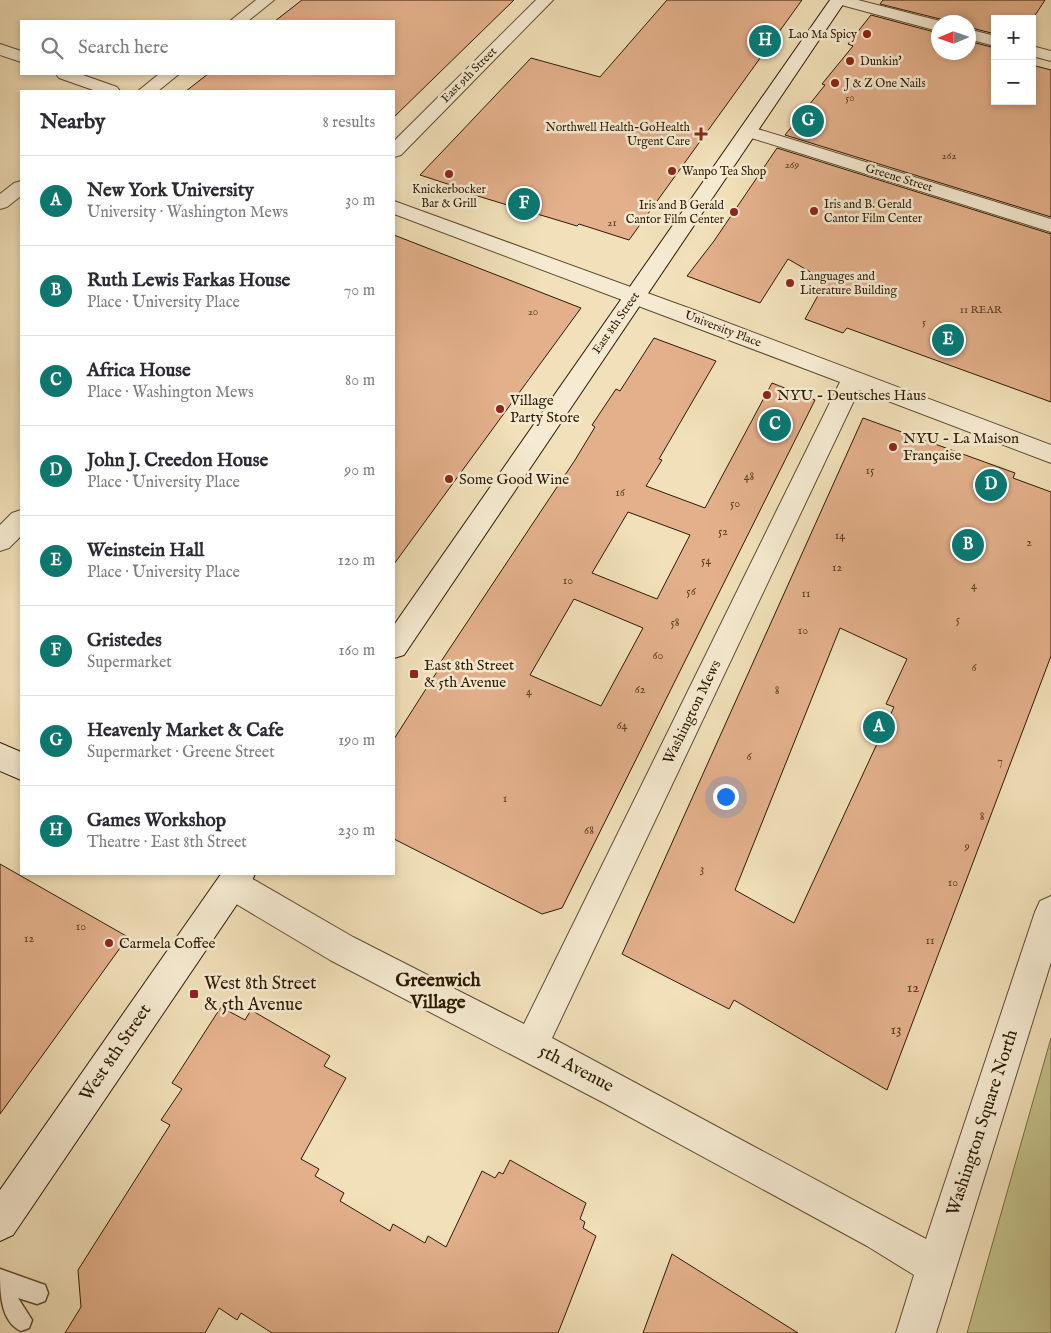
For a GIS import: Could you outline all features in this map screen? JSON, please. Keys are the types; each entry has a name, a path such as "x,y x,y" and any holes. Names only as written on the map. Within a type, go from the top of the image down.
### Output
{"street":[{"path":"239,20 266,0"},
{"name":"East 9th Street","path":"395,150 544,0"},
{"path":"839,0 931,24"},
{"name":"East 8th Street","path":"395,646 839,0"},
{"path":"976,36 991,40"},
{"path":"0,49 20,57"},
{"path":"1036,52 1051,56"},
{"path":"69,75 108,90"},
{"path":"148,90 169,75"},
{"name":"Greene Street","path":"748,131 1051,226"},
{"path":"0,204 20,188"},
{"name":"University Place","path":"395,207 1051,454"},
{"name":"Washington Mews","path":"531,1046 853,379"},
{"path":"0,541 20,521"},
{"path":"0,756 20,766"},
{"name":"5th Avenue","path":"229,877 271,910 531,1046 880,1233 936,1266"},
{"name":"West 8th Street","path":"0,1222 229,877"},
{"name":"Washington Square North","path":"916,1333 1051,912"}],"lane":[{"path":"0,1280 37,1293"},
{"path":"0,1292 21,1320"}],"shaded area":[{"path":"1051,1038 1051,1333 967,1333"}],"building":[{"path":"302,0 514,0 395,116 395,90 187,90 207,75 395,75 395,20 276,20"},
{"path":"667,0 802,0 629,240 461,191 463,189 420,175 531,58 600,77"},
{"path":"883,0 1045,0 1035,15 991,15 991,33 976,29 976,15 931,15 931,17 880,4"},
{"path":"871,15 931,31 931,60 976,60 976,43 991,47 991,105 1036,105 1036,66 1051,70 1051,217 785,135 825,85 822,84 853,46 848,44"},
{"path":"777,148 1051,234 1051,402 847,328 843,333 805,319 826,281 788,259 760,303 687,276 714,241"},
{"path":"395,235 581,308 395,563"},
{"path":"654,338 716,361 659,459 662,460 646,486 705,508 772,383 815,400 562,908 542,914 395,840 395,737 440,667 438,666 575,460 595,427 592,425 616,389 620,391","holes":["628,512 690,535 657,599 592,573","574,599 643,628 601,706 530,675"]},
{"path":"863,418 1015,473 1013,478 1051,492 1051,656 887,1090 734,1000 729,1009 622,954","holes":["840,628 907,659 886,704 894,707 794,923 735,890"]},
{"path":"0,864 128,937 0,1114"},
{"path":"221,1007 245,1020 251,1010 330,1056 324,1066 346,1078 301,1159 319,1169 315,1176 344,1193 340,1201 390,1231 393,1224 425,1243 428,1236 446,1247 482,1171 495,1178 499,1172 503,1174 510,1160 586,1203 580,1219 585,1222 583,1228 596,1236 558,1333 272,1333 241,1313 237,1320 219,1308 205,1333 65,1333 81,1307 78,1270 170,1125 161,1120 182,1089 172,1083"},
{"path":"672,1254 798,1333 643,1333"}],"place":[{"name":"Lao Ma Spicy","path":"867,34"},
{"name":"Games Workshop","path":"765,41"},
{"name":"Dunkin'","path":"850,61"},
{"name":"J & Z One Nails","path":"835,83"},
{"name":"Heavenly Market & Cafe","path":"808,121"},
{"name":"Northwell Health-GoHealth Urgent Care","path":"701,134"},
{"name":"Wanpo Tea Shop","path":"672,171"},
{"name":"Knickerbocker Bar & Grill","path":"449,174"},
{"name":"Gristedes","path":"524,204"},
{"name":"Iris and B. Gerald Cantor Film Center","path":"814,211"},
{"name":"Iris and B Gerald Cantor Film Center","path":"734,212"},
{"name":"Languages and Literature Building","path":"790,283"},
{"name":"Weinstein Hall","path":"948,340"},
{"name":"NYU - Deutsches Haus","path":"767,395"},
{"name":"Village Party Store","path":"500,409"},
{"name":"Africa House","path":"775,425"},
{"name":"NYU - La Maison Française","path":"893,447"},
{"name":"Some Good Wine","path":"449,479"},
{"name":"John J. Creedon House","path":"991,485"},
{"name":"Ruth Lewis Farkas House","path":"968,545"},
{"name":"East 8th Street & 5th Avenue","path":"414,674"},
{"name":"New York University","path":"879,727"},
{"name":"Carmela Coffee","path":"109,943"},
{"name":"West 8th Street & 5th Avenue","path":"194,994"}],"district":[{"name":"Greenwich Village","path":"438,992"}]}
